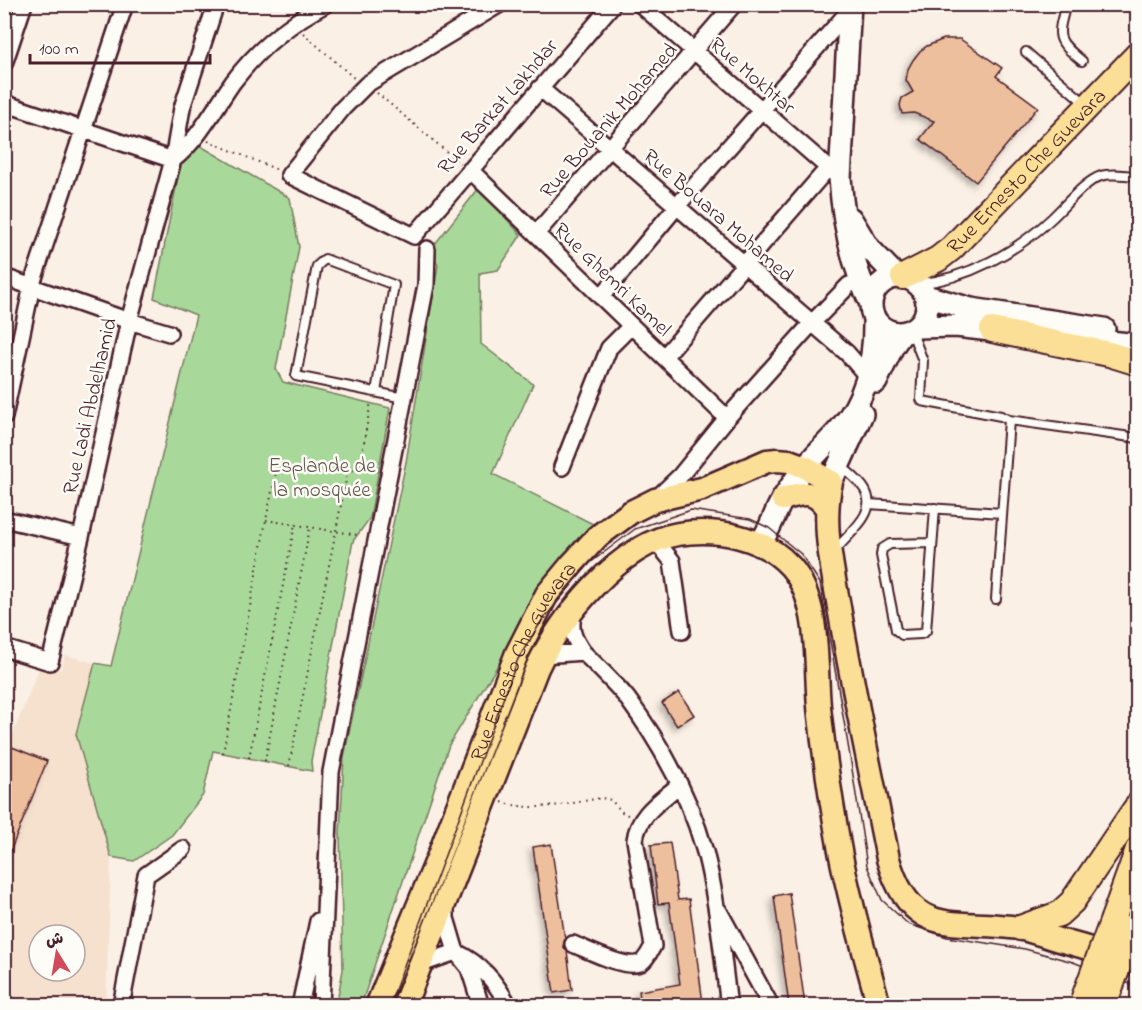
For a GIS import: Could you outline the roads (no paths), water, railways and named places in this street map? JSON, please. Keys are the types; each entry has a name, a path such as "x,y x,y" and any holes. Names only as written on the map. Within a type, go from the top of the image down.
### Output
{"highway":[{"name":"Rue Ernesto Che Guevara","path":"911,283 952,248 1137,54"},
{"path":"992,330 1109,354 1137,363"},
{"path":"1020,928 1059,914 1072,902 1137,805"},
{"path":"1095,1004 1128,920 1137,849"}],"main road":[{"path":"847,7 834,173 861,280 872,310 884,328 910,330 956,326 1137,345"},
{"path":"842,203 868,247 911,283 927,307 924,316 889,353 835,473 826,507 830,557 848,662 894,878 909,902 932,920 945,923 1020,928 1137,964"},
{"path":"759,545 766,536 783,499 805,467 840,430 853,411 874,352 872,310 876,288 882,282 911,283 971,309 1137,333"},
{"name":"Rue Ernesto Che Guevara","path":"377,1005 438,858 517,653 548,594 571,565 597,537 631,512 655,500 702,489 767,461 789,461 835,473"},
{"path":"783,499 809,494 819,498 826,507"},
{"name":"Rue Ernesto Che Guevara","path":"404,1005 543,655 560,628 621,562 641,548 671,536 690,532 717,532 736,534 780,557 791,568 802,585 809,605 818,664 820,714 840,852 879,1005"}],"street":[{"path":"4,64 24,4"},
{"path":"4,417 32,285 125,4"},
{"name":"Rue Ladi Abdelhamid","path":"4,648 50,662 81,537 129,321 173,159 182,108 216,4"},
{"path":"4,104 173,159 197,136 234,81 252,60 293,24 326,4"},
{"name":"Rue Barkat Lakhdar","path":"500,4 365,86 343,108 289,175 414,236 613,4"},
{"name":"Rue Mokhtar","path":"640,4 834,173"},
{"name":"Rue Bouanik Mohamed","path":"536,234 734,4"},
{"path":"601,297 847,7"},
{"name":"Rue Bouara Mohamed","path":"540,88 812,323 847,354 867,376"},
{"name":"Rue Ghemri Kamel","path":"470,170 727,418"},
{"path":"663,357 744,264 834,173"},
{"path":"321,1005 330,772 426,285 427,249"},
{"path":"4,276 169,333"},
{"path":"655,500 680,476 727,418 812,323 849,285 861,280"},
{"path":"562,467 609,348 631,326"},
{"path":"4,519 81,537"},
{"path":"656,541 672,561 682,631"},
{"path":"574,611 571,622 573,636 583,652 626,697 662,753 695,822 705,852 715,904 729,1005"},
{"path":"543,655 583,652"},
{"path":"573,944 631,965 641,963 648,955 653,946 635,840 636,829 640,820 679,785"},
{"path":"121,1005 146,875 183,849"},
{"path":"300,1005 326,885"},
{"path":"446,899 446,918 456,952 469,968 481,1005"},
{"path":"715,904 771,1005"},
{"path":"421,964 456,952 473,960 485,972 509,1005"}],"lane":[{"path":"1066,4 1060,26 1060,37 1066,48 1082,61"},
{"path":"1026,52 1088,105"},
{"path":"911,283 935,282 958,276 1011,250 1043,226 1094,179 1107,175 1137,177"},
{"path":"374,392 394,285 325,259 317,266 296,376 374,392 404,398"},
{"path":"910,330 923,361 922,401 1001,416 1009,420 1137,438"},
{"path":"996,599 1009,420"},
{"path":"830,557 864,518 869,504 861,484 835,473"},
{"path":"869,504 1002,513"},
{"path":"932,543 890,544 882,549 881,555 896,630 902,635 921,634 926,631 935,508"}],"tram line":[{"path":"389,1006 518,659 541,622 590,563 635,529 691,510 750,519 769,528 801,554 820,583 867,866 882,900 908,924 947,937 1025,949 1073,962 1138,987"}],"park label":[{"name":"Esplande de la mosquée","path":"322,477"}]}
